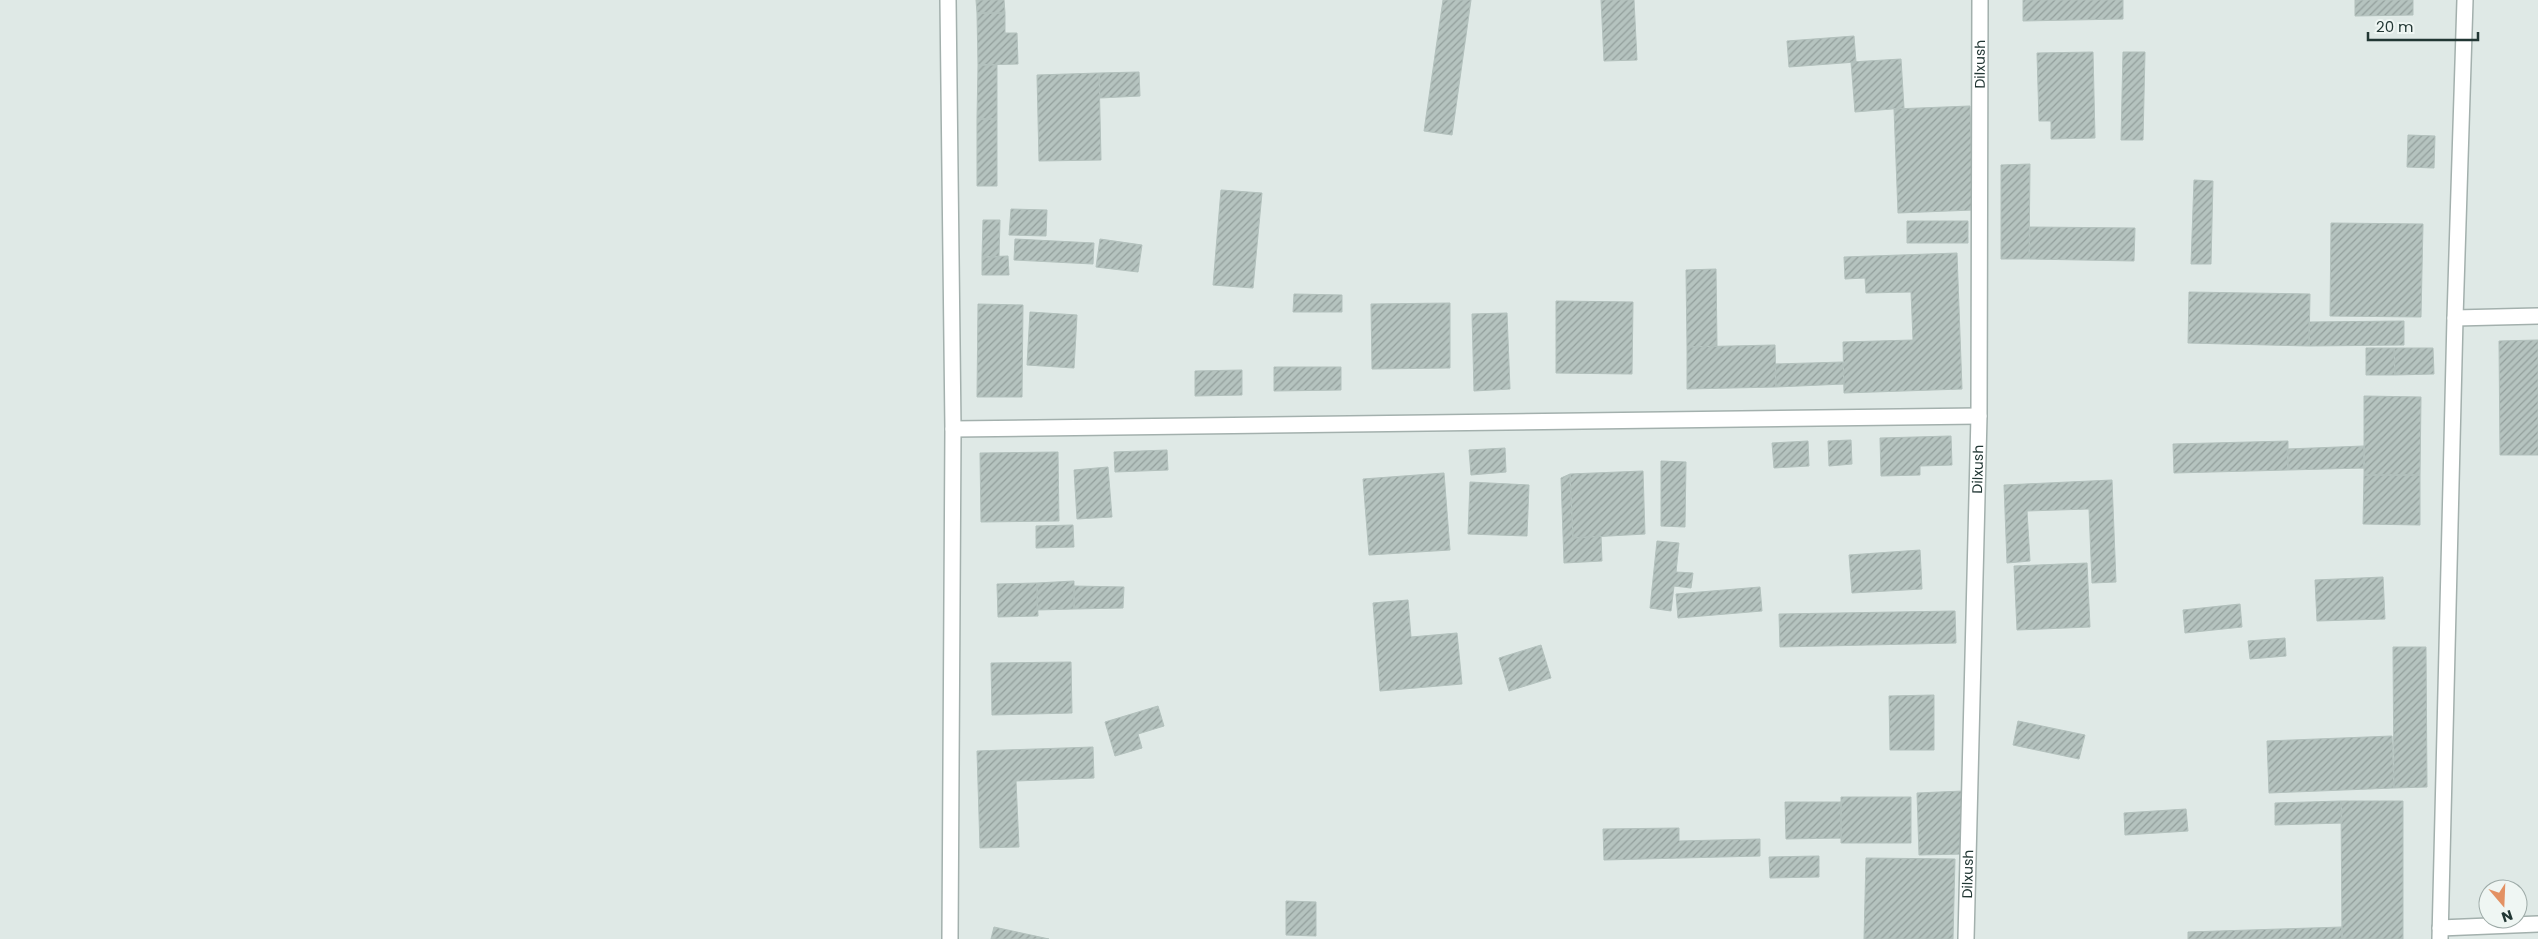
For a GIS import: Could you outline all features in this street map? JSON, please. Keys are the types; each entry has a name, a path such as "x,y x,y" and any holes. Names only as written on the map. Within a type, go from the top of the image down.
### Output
{"street":[{"path":"948,0 953,429 950,939"},
{"name":"Dilxush","path":"1966,939 1979,416 1980,0"},
{"path":"2465,0 2440,933 2538,924"},
{"path":"2455,318 2538,316"},
{"path":"953,429 1979,416"}],"building":[{"path":"976,0 1004,0 1005,13 977,13"},
{"path":"1443,0 1471,0 1452,135 1424,131"},
{"path":"1601,0 1634,0 1637,60 1604,61"},
{"path":"2023,0 2123,0 2123,19 2023,21"},
{"path":"2355,0 2413,0 2413,15 2355,16"},
{"path":"977,13 1005,13 1005,33 1017,33 1018,64 978,65"},
{"path":"1854,36 1856,62 1789,67 1787,41"},
{"path":"2093,52 2095,138 2051,139 2051,121 2039,121 2037,53"},
{"path":"2123,52 2145,52 2143,140 2121,140"},
{"path":"1901,59 1904,108 1855,112 1851,62"},
{"path":"978,65 997,65 997,119 977,119"},
{"path":"1139,72 1140,96 1100,98 1099,73"},
{"path":"1099,73 1101,160 1039,161 1037,75"},
{"path":"1970,106 1973,210 1898,213 1894,109"},
{"path":"977,119 997,119 997,186 977,186"},
{"path":"2408,135 2435,136 2434,168 2407,167"},
{"path":"2030,164 2029,259 2001,259 2001,165"},
{"path":"2194,180 2213,181 2211,264 2191,264"},
{"path":"1221,190 1262,193 1253,288 1213,285"},
{"path":"1011,209 1047,210 1046,236 1009,235"},
{"path":"983,220 1000,220 999,257 982,257"},
{"path":"1907,221 1968,221 1968,243 1907,243"},
{"path":"2331,223 2423,224 2421,317 2330,316"},
{"path":"2030,227 2135,228 2134,261 2029,259"},
{"path":"1015,239 1094,243 1093,264 1014,260"},
{"path":"1100,239 1142,245 1138,272 1096,267"},
{"path":"1957,253 1962,389 1844,393 1843,342 1913,340 1911,292 1866,293 1865,278 1845,279 1844,257"},
{"path":"1008,256 1009,275 982,275 982,257"},
{"path":"1716,269 1717,346 1687,347 1686,270"},
{"path":"2189,292 2310,294 2309,346 2188,343"},
{"path":"1294,294 1342,295 1342,312 1293,312"},
{"path":"1556,301 1633,302 1632,374 1556,373"},
{"path":"1450,303 1450,368 1372,369 1371,304"},
{"path":"978,304 1023,305 1022,397 977,397"},
{"path":"1030,312 1077,315 1074,368 1027,365"},
{"path":"1507,313 1510,389 1474,391 1472,314"},
{"path":"2404,321 2404,345 2309,346 2309,322"},
{"path":"2538,340 2538,455 2500,455 2499,341"},
{"path":"1775,345 1776,387 1687,389 1687,347"},
{"path":"2366,348 2394,348 2395,375 2366,375"},
{"path":"2394,348 2433,348 2434,374 2395,375"},
{"path":"1843,362 1844,384 1776,387 1775,364"},
{"path":"1274,367 1341,367 1341,390 1274,391"},
{"path":"1242,370 1242,395 1195,396 1195,371"},
{"path":"2364,396 2421,397 2420,475 2364,475"},
{"path":"1951,436 1952,465 1920,466 1920,475 1881,476 1880,438"},
{"path":"1851,440 1852,464 1829,466 1828,441"},
{"path":"1808,441 1809,466 1774,468 1772,443"},
{"path":"2288,441 2288,470 2174,473 2173,444"},
{"path":"2364,446 2364,468 2288,470 2287,449"},
{"path":"1505,448 1506,472 1471,475 1469,450"},
{"path":"1167,450 1168,470 1115,472 1114,452"},
{"path":"1058,452 1059,521 981,522 980,453"},
{"path":"1661,461 1686,462 1685,527 1661,526"},
{"path":"1108,467 1112,517 1077,519 1074,470"},
{"path":"1643,471 1645,534 1573,538 1570,474"},
{"path":"1444,473 1450,550 1369,555 1363,479"},
{"path":"1570,474 1573,538 1601,536 1602,561 1564,563 1561,478"},
{"path":"2364,475 2420,475 2420,525 2363,524"},
{"path":"2112,480 2116,582 2092,583 2089,509 2027,511 2030,561 2007,563 2004,485"},
{"path":"1470,482 1529,485 1527,536 1468,534"},
{"path":"1073,525 1074,547 1036,548 1036,526"},
{"path":"1657,541 1679,543 1676,572 1693,573 1691,588 1674,586 1671,611 1650,608"},
{"path":"1920,550 1922,589 1852,593 1849,555"},
{"path":"2087,563 2090,627 2017,630 2014,566"},
{"path":"2383,577 2385,619 2317,621 2315,580"},
{"path":"1074,581 1074,609 1037,610 1037,583"},
{"path":"1037,583 1038,616 998,617 997,584"},
{"path":"1074,586 1124,587 1123,608 1074,609"},
{"path":"1760,587 1762,611 1678,618 1676,594"},
{"path":"1408,600 1411,637 1457,633 1462,684 1380,691 1373,603"},
{"path":"2240,604 2242,627 2185,633 2183,610"},
{"path":"1955,611 1956,643 1780,647 1779,614"},
{"path":"2285,638 2286,656 2250,659 2248,641"},
{"path":"1541,645 1551,678 1509,691 1499,658"},
{"path":"2393,647 2426,647 2427,787 2394,788"},
{"path":"1071,662 1072,713 992,715 991,663"},
{"path":"1934,695 1934,750 1890,750 1889,696"},
{"path":"1158,706 1164,726 1138,734 1142,748 1115,756 1105,722"},
{"path":"2018,721 2085,735 2079,759 2013,745"},
{"path":"2392,736 2394,788 2269,793 2267,741"},
{"path":"1093,747 1094,778 1016,781 1019,847 980,848 977,751"},
{"path":"1963,791 1964,854 1919,855 1917,793"},
{"path":"1841,797 1911,797 1911,843 1841,843"},
{"path":"2341,801 2403,801 2403,939 2342,939"},
{"path":"2341,801 2342,823 2275,825 2275,803"},
{"path":"1785,802 1841,802 1841,838 1786,839"},
{"path":"2186,809 2188,831 2125,835 2124,813"},
{"path":"1679,828 1679,841 1760,839 1760,856 1604,860 1603,829"},
{"path":"1819,856 1819,877 1770,878 1769,857"},
{"path":"1866,858 1955,859 1953,939 1864,939"},
{"path":"1286,901 1316,902 1316,936 1286,935"},
{"path":"994,927 1049,939 991,939"},
{"path":"2342,927 2342,939 2188,939 2188,932"}]}
